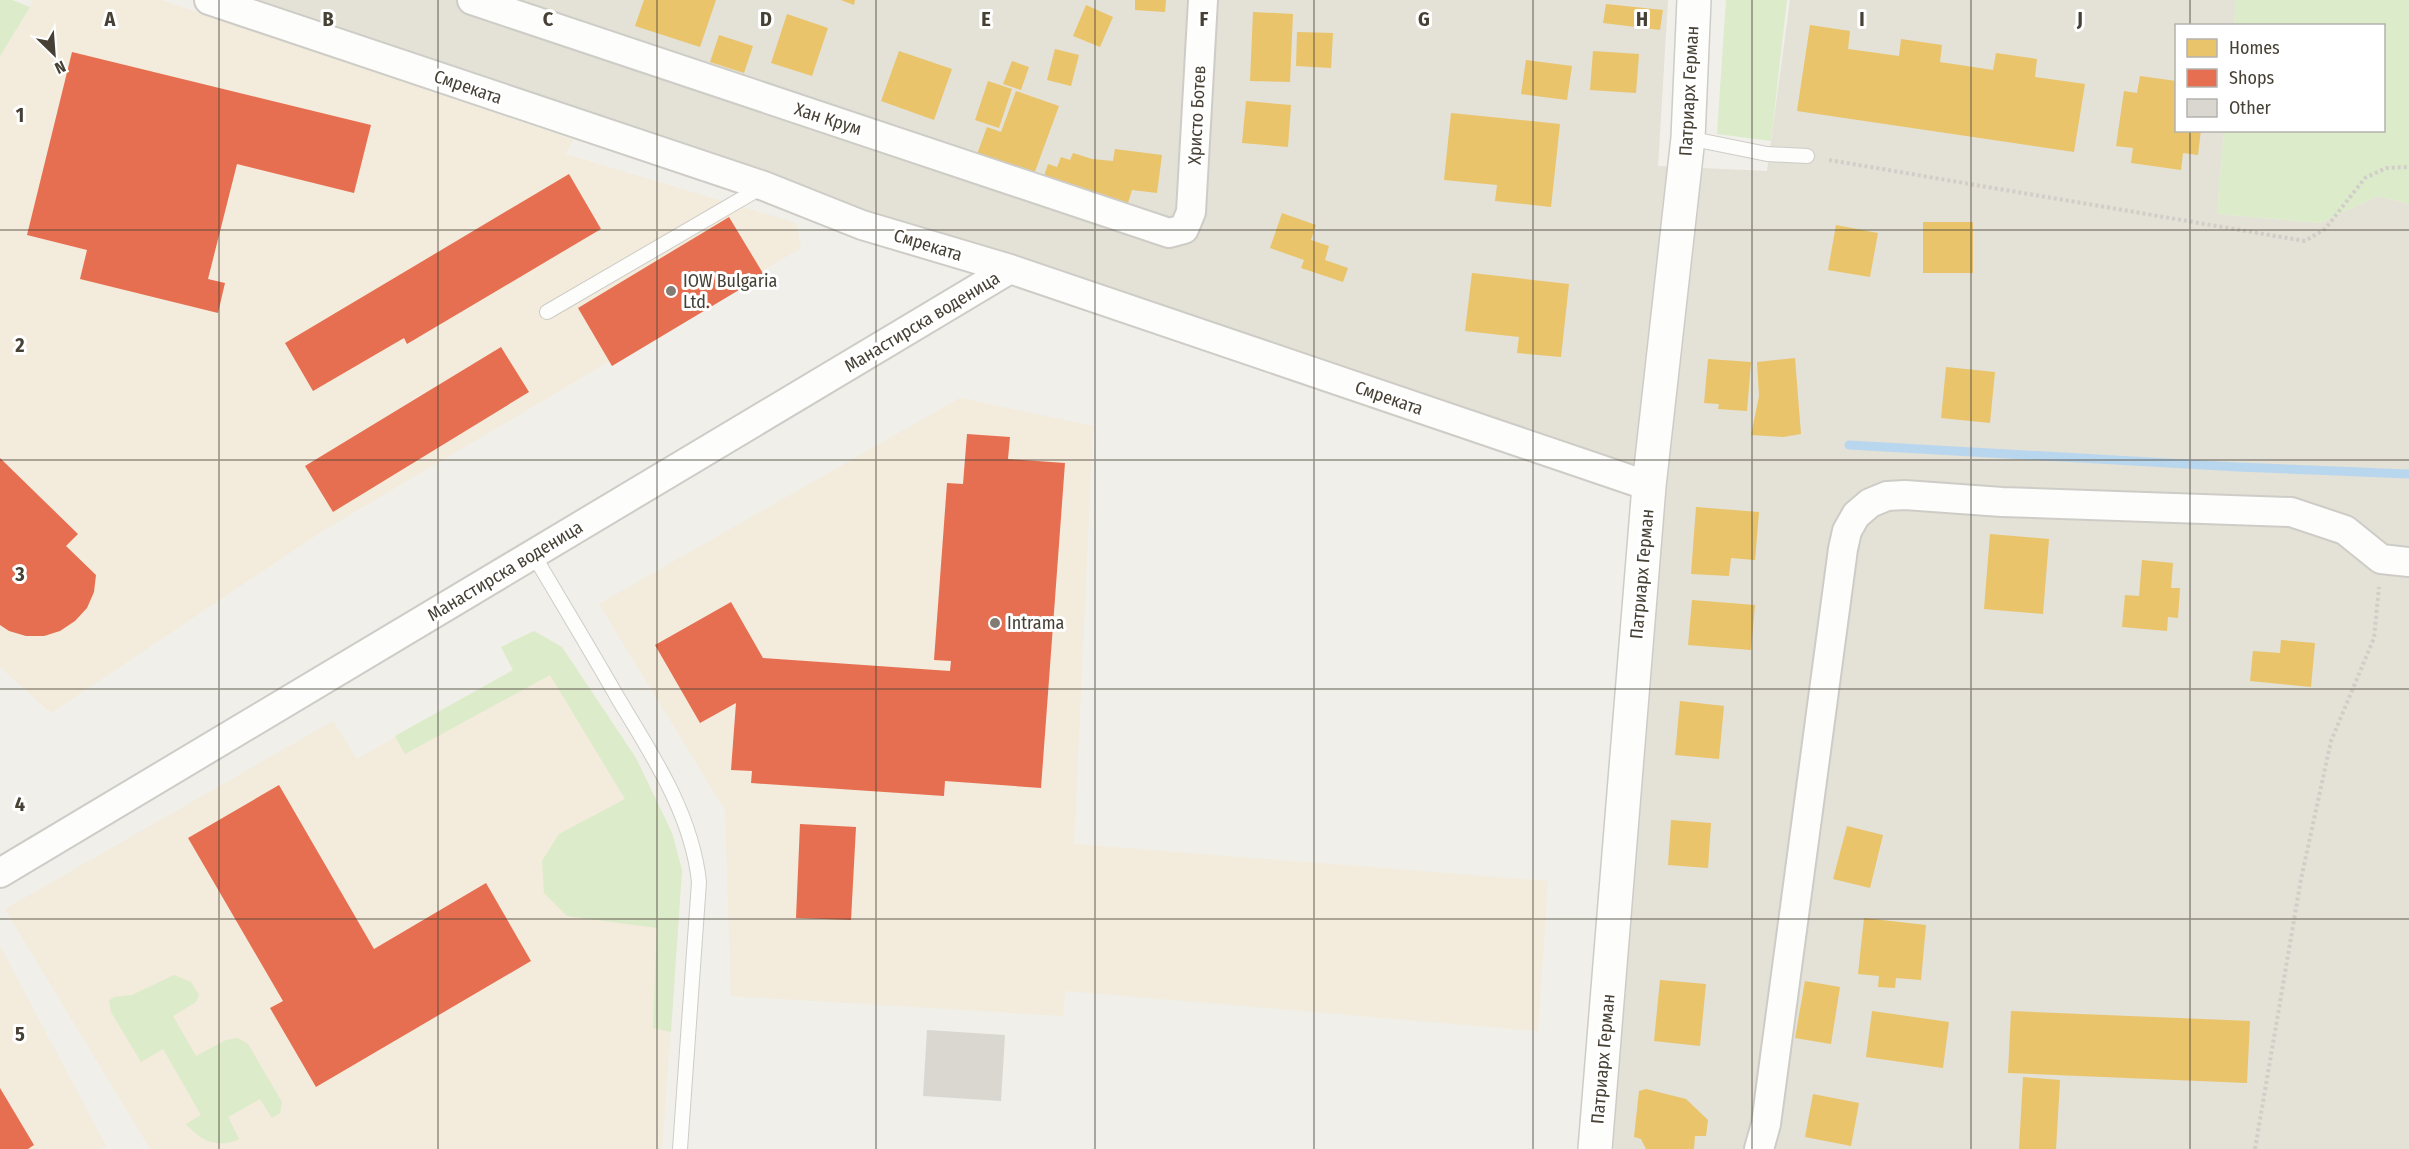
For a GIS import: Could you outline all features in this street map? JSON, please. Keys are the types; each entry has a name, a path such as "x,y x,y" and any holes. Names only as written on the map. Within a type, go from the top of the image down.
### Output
{"street":[{"name":"Смреката","path":"209,0 764,186 862,225 1010,269 1649,486"},
{"name":"Хан Крум","path":"472,0 1169,233 1184,229"},
{"name":"Христо Ботев","path":"1184,229 1191,212 1203,0"},
{"name":"Патриарх Герман","path":"1595,1149 1649,486 1689,138 1694,0"},
{"name":"Манастирска воденица","path":"0,873 1010,269"},
{"path":"1759,1149 1766,1124 1843,549 1847,531 1856,515 1870,503 1887,496 1905,495 2002,502 2291,512 2344,530 2395,560"}],"lane":[{"path":"1689,138 1767,154 1807,156"},
{"path":"547,312 764,186"},
{"path":"533,554 648,747 681,811 697,856 699,882 680,1149"}],"path":[{"path":"1807,156 2305,241 2325,229 2365,178 2386,168 2409,167"},
{"path":"2255,1149 2304,868 2331,741 2374,638 2395,560"}],"shaded area":[{"path":"34,0 161,0 574,140 565,154 796,223 801,248 324,530 51,713 0,667 0,56"},
{"path":"209,0 1668,0 1658,166 1767,171 1790,0 2236,0 2234,24 2175,24 2175,132 2224,132 2217,214 2320,223 2378,196 2409,204 2409,1149 1595,1149 1648,486"},
{"path":"960,398 1093,426 1074,844 1548,881 1538,1031 1065,991 1063,1016 731,996 725,810 599,604"},
{"path":"534,631 562,647 636,758 672,833 682,870 662,1149 150,1149 5,909 333,721 357,759 513,670 501,647"},
{"path":"0,946 106,1146 100,1149 0,1149"}],"green space":[{"path":"0,0 12,0 30,7 0,56"},
{"path":"1726,0 1787,0 1771,141 1717,134"},
{"path":"2236,0 2409,0 2409,204 2378,196 2320,223 2217,214 2224,132 2385,132 2385,24 2234,24"},
{"path":"534,631 562,647 636,758 672,833 682,870 671,1032 653,1028 657,928 567,916 544,893 542,861 559,834 625,799 550,675 405,754 395,736 513,670 501,647"},
{"path":"174,975 191,982 199,995 196,1002 173,1016 196,1056 226,1040 238,1038 248,1044 282,1102 280,1113 272,1118 260,1099 228,1117 239,1139 232,1142 210,1142 191,1130 186,1124 201,1115 163,1049 141,1062 111,1012 109,1001 114,997 132,995"}],"building: Homes":[{"path":"644,0 716,0 700,47 635,26"},
{"path":"841,0 855,0 854,5"},
{"path":"1135,0 1166,0 1165,12 1135,10"},
{"path":"1606,4 1663,10 1660,30 1603,23"},
{"path":"1086,5 1113,17 1100,47 1073,36"},
{"path":"1253,12 1293,14 1290,82 1250,81"},
{"path":"787,14 828,28 812,76 771,63"},
{"path":"1810,25 1850,31 1848,49 1899,56 1901,39 1942,45 1940,62 1993,70 1996,53 2037,59 2035,77 2085,84 2074,152 1797,111"},
{"path":"1297,32 1333,33 1331,68 1296,66"},
{"path":"719,35 753,46 744,73 710,62"},
{"path":"1055,49 1079,55 1071,86 1047,80"},
{"path":"899,51 952,69 934,120 881,101"},
{"path":"1593,51 1639,54 1636,93 1590,90"},
{"path":"1526,60 1572,66 1567,100 1521,94"},
{"path":"1012,61 1029,67 1021,90 1003,84"},
{"path":"2140,76 2175,81 2175,132 2201,132 2198,155 2183,153 2181,170 2131,163 2133,148 2116,146 2124,91 2137,93"},
{"path":"988,81 1012,89 999,128 975,120"},
{"path":"1016,91 1059,106 1033,177 976,157 987,127 1001,132"},
{"path":"1246,101 1291,105 1288,147 1242,143"},
{"path":"1451,113 1560,124 1551,207 1495,201 1497,185 1444,180"},
{"path":"1115,149 1162,155 1157,193 1132,190 1128,203 1044,176 1048,164 1057,167 1061,157 1070,160 1073,153 1092,159 1113,161"},
{"path":"1282,213 1316,225 1311,240 1329,246 1325,260 1348,268 1343,282 1301,268 1304,260 1270,248"},
{"path":"1923,222 1973,222 1973,273 1923,273"},
{"path":"1836,225 1878,233 1870,277 1828,270"},
{"path":"1472,273 1569,284 1561,357 1517,353 1519,337 1465,331"},
{"path":"1795,358 1801,434 1783,437 1751,435 1759,396 1757,362"},
{"path":"1708,359 1751,362 1747,411 1718,409 1719,404 1704,403"},
{"path":"1946,367 1995,372 1990,423 1941,418"},
{"path":"1696,507 1759,512 1755,560 1731,558 1729,576 1691,574"},
{"path":"1990,534 2049,539 2043,614 1984,609"},
{"path":"2142,560 2173,563 2171,588 2180,588 2178,618 2168,617 2167,631 2122,627 2125,595 2139,596"},
{"path":"1692,600 1755,605 1751,650 1688,645"},
{"path":"2281,640 2315,643 2311,687 2250,681 2253,651 2280,653"},
{"path":"1680,701 1724,706 1719,759 1675,755"},
{"path":"1671,820 1711,823 1708,868 1668,865"},
{"path":"1847,826 1883,835 1870,888 1833,879"},
{"path":"1864,918 1926,925 1921,980 1896,978 1895,988 1878,987 1879,976 1858,974"},
{"path":"1660,980 1706,984 1700,1046 1654,1041"},
{"path":"1805,981 1840,987 1831,1044 1795,1038"},
{"path":"1872,1011 1949,1022 1943,1068 1866,1057"},
{"path":"2011,1011 2250,1021 2247,1083 2008,1073"},
{"path":"2023,1077 2060,1080 2056,1149 2019,1149"},
{"path":"1646,1089 1686,1099 1708,1120 1706,1136 1695,1136 1694,1149 1646,1149 1641,1139 1634,1137 1639,1091"},
{"path":"1813,1094 1859,1103 1851,1146 1805,1137"}],"building: Shops":[{"path":"72,52 371,125 354,193 237,164 208,279 225,283 218,313 80,279 87,250 27,235"},
{"path":"569,174 601,229 407,344 404,338 313,391 285,343"},
{"name":"IOW Bulgaria Ltd.","path":"729,217 764,275 612,366 578,308"},
{"path":"501,347 529,392 333,512 305,466"},
{"name":"Intrama","path":"967,434 1010,437 1008,459 1065,463 1041,788 945,781 944,796 751,783 752,771 731,770 736,703 700,723 655,645 731,602 763,658 950,671 951,661 934,660 947,483 963,484"},
{"path":"0,458 78,534 66,546 96,575 94,592 87,608 75,621 60,631 44,636 26,636 9,631 0,625"},
{"path":"279,785 374,949 486,883 531,961 316,1087 270,1008 283,1001 188,838"},
{"path":"800,824 856,827 851,920 796,918"},
{"path":"0,1088 34,1145 28,1149 0,1149"}],"building: Other":[{"path":"927,1030 1005,1035 1001,1101 923,1096"}],"waterway":[{"path":"1849,445 2238,467 2409,474"}],"place":[{"name":"IOW Bulgaria Ltd.","path":"671,291"},
{"name":"Intrama","path":"995,623"}]}
